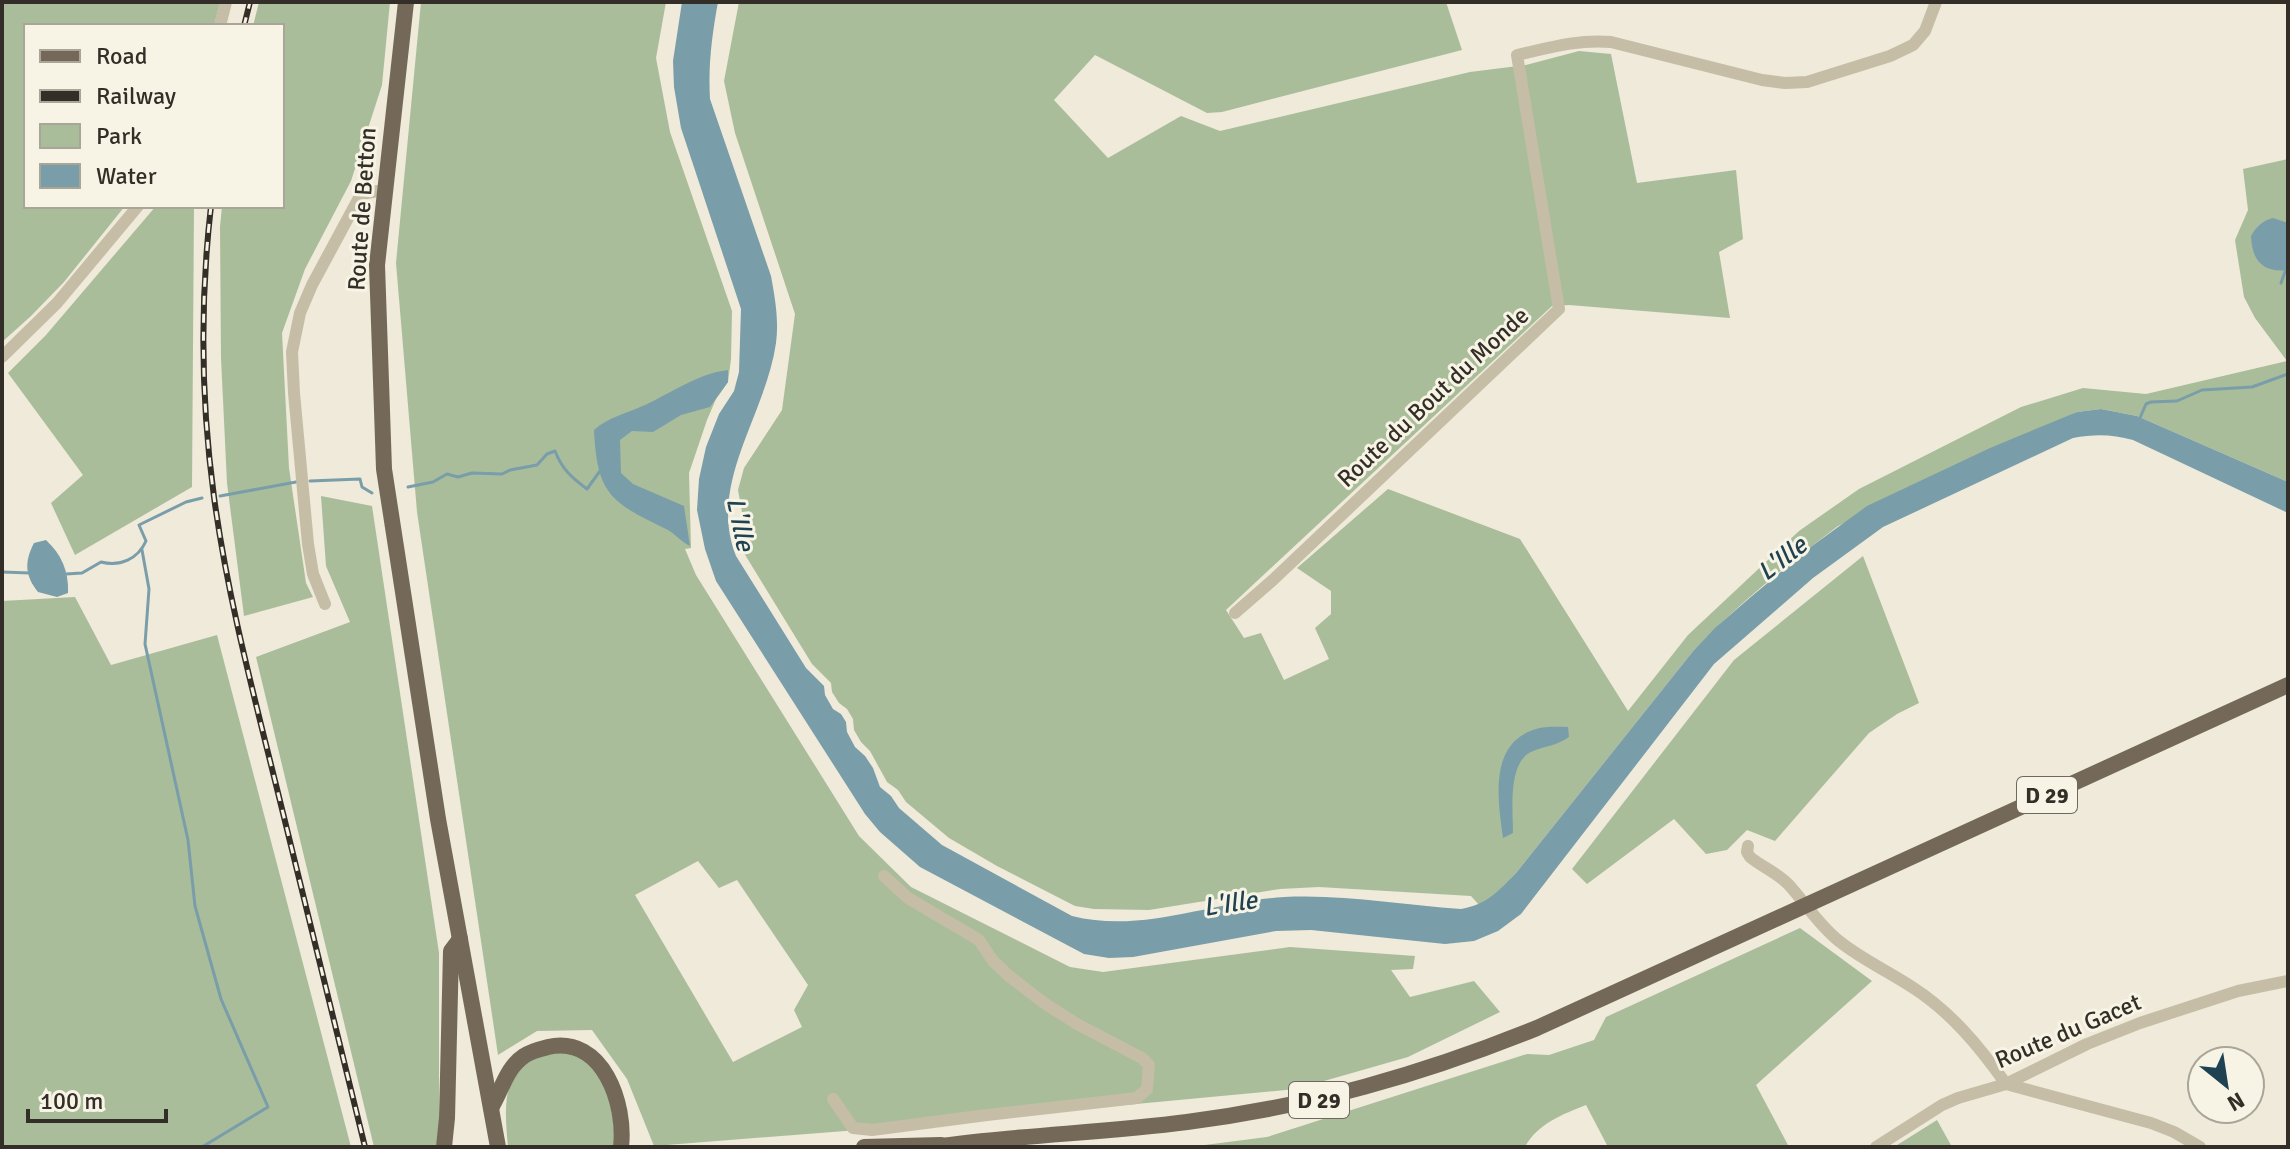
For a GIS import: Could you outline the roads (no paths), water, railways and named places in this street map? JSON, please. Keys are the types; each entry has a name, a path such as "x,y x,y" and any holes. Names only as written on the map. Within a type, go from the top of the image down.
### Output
{"main road":[{"name":"Route de Betton","path":"406,2 377,265 384,469 438,819 498,1147"},
{"name":"D 29","path":"864,1147 951,1144 1184,1123 1330,1097 1398,1079 1537,1028 2288,685"},
{"path":"444,1147 451,951 460,939"},
{"path":"491,1108 508,1073 523,1056 557,1045 570,1047 592,1058 608,1076 616,1099 621,1147"},
{"name":"D 29","path":"933,1147 951,1144"}],"street":[{"path":"220,24 226,2"},
{"name":"Route du Bout du Monde","path":"1235,613 1559,309 1517,55 1592,40 1611,42 1762,80 1807,82 1890,56 1913,45 1925,31 1936,2"},
{"path":"325,604 313,574 308,544 292,352 300,313 312,285 361,194 378,191 385,194"},
{"path":"2,357 57,303 136,208"},
{"path":"1748,846 1750,857 1788,884 1822,927 1837,940 1913,987 1945,1011 1981,1048 2006,1084 2151,1123 2200,1147"},
{"path":"833,1099 853,1128 872,1130 1137,1098 1147,1089 1149,1065 1142,1058 1044,1003 993,961 979,940 908,898 884,876"},
{"name":"Route du Gacet","path":"1876,1147 1942,1105 2006,1084 2087,1044 2238,991 2288,981"}],"water":[{"path":"682,2 718,2 711,50 710,99 771,276 776,309 776,343 770,370 733,476 729,529 736,556 806,668 824,686 825,695 846,722 847,732 873,768 880,787 899,808 942,845 1072,916 1099,921 1151,919 1257,900 1306,896 1461,909 1478,904 1492,896 1516,873 1694,650 1715,628 1812,546 1867,506 1990,448 2077,412 2101,409 2137,416 2288,482 2288,513 2133,440 2103,435 2073,438 1883,527 1813,578 1714,664 1521,914 1498,931 1474,941 1445,944 1311,930 1276,931 1133,957 1109,958 1084,954 920,867 880,832 865,814 716,581 697,510 699,479 706,447 719,414 734,391 739,372 741,309 681,128 673,61"},
{"path":"2273,218 2288,223 2288,270 2265,267 2254,252 2251,236 2260,225"},
{"path":"728,370 728,382 710,407 681,415 653,432 632,431 620,440 621,473 633,484 684,506 690,546 668,530 631,511 610,493 599,468 594,430 612,418 695,379"},
{"path":"46,540 60,557 67,577 68,593 57,597 38,592 28,574 27,563 34,543"},
{"path":"1568,727 1569,737 1533,751 1519,765 1513,787 1513,833 1503,838 1499,807 1500,774 1510,747 1521,736 1536,729"}],"waterway":[{"path":"2281,283 2286,269"},
{"path":"2139,420 2146,404 2151,402 2177,401 2202,390 2252,387 2288,374"},
{"path":"408,487 433,482 447,474 458,477 472,473 502,474 537,465 547,454 555,451 568,472 587,489 600,471"},
{"path":"310,481 360,479 362,487 372,493"},
{"path":"220,496 296,482"},
{"path":"66,574 82,573 101,562 128,560 138,553 146,541 139,525 186,502 202,498"},
{"path":"142,550 149,589 145,644 188,840 195,906 221,999 268,1107 202,1147"},
{"path":"2,572 30,573"}],"railway":[{"path":"244,24 250,2"},
{"path":"211,208 205,278 204,388 220,536 243,652 365,1147"}],"water label":[{"name":"L'Ille","path":"741,524"},
{"name":"L'Ille","path":"1782,558"},
{"name":"L'Ille","path":"1230,903"}]}
